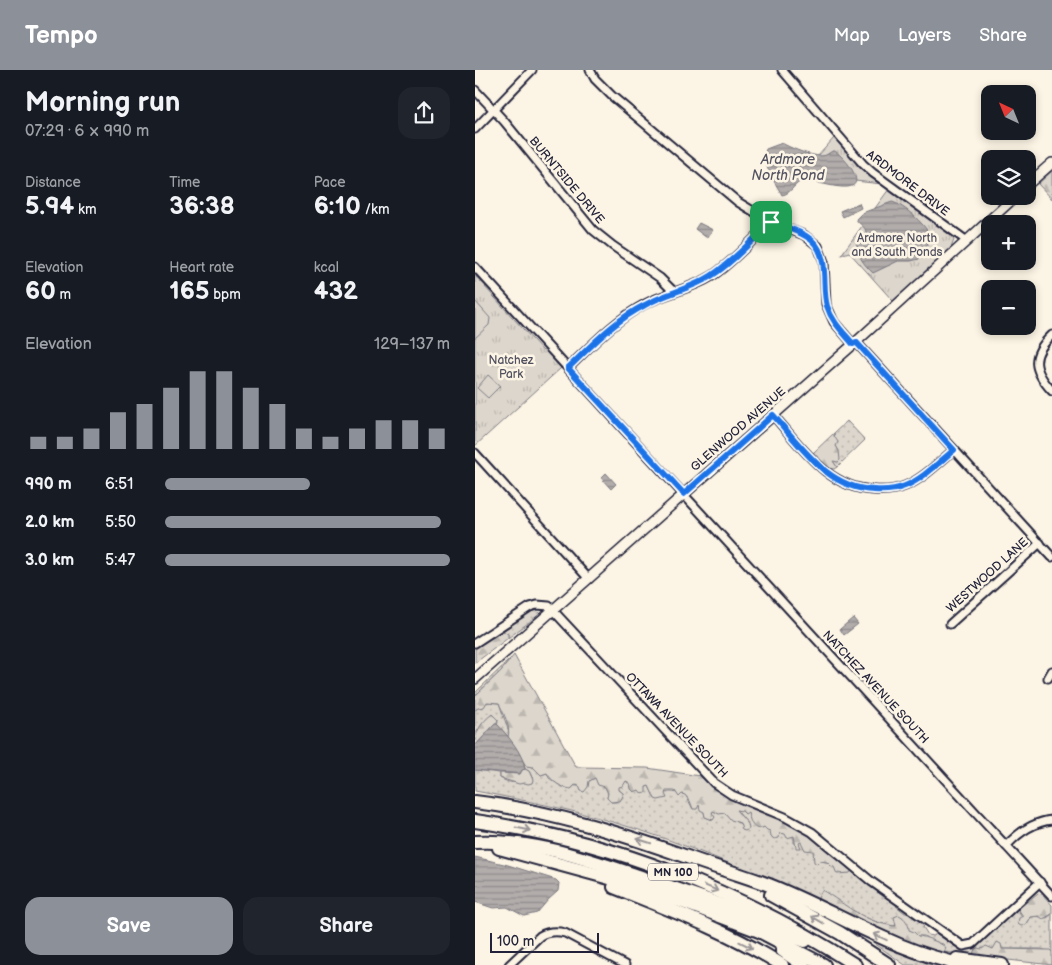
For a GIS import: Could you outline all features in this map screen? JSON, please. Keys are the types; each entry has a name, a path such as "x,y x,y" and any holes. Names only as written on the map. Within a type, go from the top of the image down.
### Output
{"highway":[{"name":"MN 100","path":"475,800 584,823 689,858 781,900 840,933 889,965"},
{"name":"MN 100","path":"475,821 567,839 662,868 756,908 855,965"},
{"path":"475,842 526,844 588,860 722,906 791,936 829,949"},
{"path":"475,842 571,866 654,892 759,931 825,965"},
{"path":"689,858 769,885 893,943 965,965"},
{"path":"539,859 679,913 754,949 782,965"},
{"path":"736,924 777,947 803,965"},
{"path":"925,954 1002,965"}],"street":[{"path":"475,129 532,70"},
{"path":"590,70 598,83 612,96 738,202 771,222 804,235 818,246 824,262 826,304 834,322 1052,557"},
{"name":"ARDMORE DRIVE","path":"782,70 863,164 967,241"},
{"name":"BURNTSIDE DRIVE","path":"475,90 494,110 593,230 660,278 674,292"},
{"path":"1036,178 1052,163"},
{"name":"GLENWOOD AVENUE","path":"475,679 554,611 1006,205"},
{"path":"568,368 626,315 646,304 713,276 771,222"},
{"name":"NATCHEZ AVENUE SOUTH","path":"475,267 1052,896"},
{"path":"1052,335 1039,350 1036,363 1040,376 1052,391"},
{"path":"773,415 825,472 842,483 859,488 888,490 905,486 922,476 954,450"},
{"path":"475,453 589,579"},
{"name":"WESTWOOD LANE","path":"950,624 1040,543"},
{"path":"475,643 530,607 544,605 554,611"},
{"name":"OTTAWA AVENUE SOUTH","path":"554,611 714,783 732,795 804,826 872,882 953,941 963,946 973,944 1040,882"},
{"path":"1007,846 1027,828 1037,823 1052,820"},
{"path":"509,965 545,932 555,931 565,933 625,965"}],"green space":[{"path":"834,138 862,168 882,184 801,175"},
{"path":"1052,171 1052,199 1038,184"},
{"name":"Ardmore North and South Ponds","path":"889,189 946,231 954,240 951,248 893,301 849,252 841,255"},
{"name":"Natchez Park","path":"475,276 543,351 545,350 561,368 475,446"},
{"path":"475,301 490,318 489,325 475,338"},
{"path":"488,375 500,386 488,398 477,388"},
{"path":"847,421 865,440 837,467 833,461 839,451 836,446 834,433"},
{"path":"834,433 838,442 836,446 839,451 840,460 838,462 833,461 837,467 834,469 827,468 813,453"},
{"path":"535,609 540,614 508,638 508,634 503,631"},
{"path":"503,631 508,634 508,638 475,663 475,649"},
{"path":"514,655 576,767 647,768 700,776 710,786 727,796 787,822 811,835 852,870 850,873 837,874 834,867 827,862 820,861 817,864 814,862 813,851 805,850 801,842 799,843 801,848 796,848 794,836 787,838 785,834 780,833 779,838 774,839 770,831 764,827 757,828 753,825 748,812 745,814 742,811 736,810 748,824 749,829 745,831 742,830 740,823 731,820 725,813 719,814 713,811 712,813 715,817 713,820 705,817 699,805 697,809 693,809 685,795 682,794 679,797 675,791 666,791 667,798 658,800 655,799 649,786 646,787 646,793 642,794 639,790 634,792 631,789 630,783 626,781 623,786 619,787 619,790 623,793 620,801 611,802 607,798 608,793 605,787 598,785 595,778 589,781 588,787 584,792 581,791 579,786 575,785 571,789 561,786 554,782 547,773 541,775 533,767 526,766 508,737 508,724 499,703 487,702 484,707 475,710 475,696 501,671"},
{"path":"511,658 501,671 475,696 475,693"},
{"path":"487,702 499,703 509,732 508,737 497,724 498,720 489,717 475,734 475,710"},
{"path":"492,714 498,720 497,724 475,746 479,728"},
{"path":"524,764 533,767 541,775 547,773 549,778 559,785 579,786 595,778 605,787 608,793 607,798 611,802 616,802 623,796 618,787 626,781 638,790 649,786 655,799 670,792 685,794 693,809 699,804 705,817 713,820 713,811 725,813 741,824 748,824 736,810 748,812 749,818 771,831 794,835 794,843 801,841 813,851 820,861 827,862 845,872 852,870 898,905 896,906 905,913 909,913 925,925 923,927 928,935 934,936 936,933 960,949 971,949 977,946 1018,909 1026,925 1031,917 1047,918 1052,914 1052,952 1041,949 982,949 974,952 973,956 944,952 946,948 943,944 931,941 924,936 918,936 896,924 896,926 887,925 868,919 826,894 819,901 719,859 616,823 529,801 475,791 475,770 500,773 500,778 504,780 521,782 533,779 529,771 525,769"},
{"path":"525,769 529,771 533,780 532,783 519,784 500,778 500,773 520,774"},
{"path":"822,890 857,913 875,922 896,926 894,917 899,915 906,921 909,930 918,936 933,940 946,948 944,952 928,948 896,938 865,924 819,901 818,898"},
{"path":"1038,893 1042,894 1052,905 1052,914 1043,919 1039,916 1031,917 1026,925 1021,926 1018,924 1019,918 1023,916 1018,909"},
{"path":"865,933 950,965 905,965 864,936"},
{"path":"997,942 1001,944 1002,949 1050,950 1052,952 1052,965 973,956 977,948 982,949 986,946 993,949"}],"water":[{"name":"Ardmore North Pond","path":"782,143 816,156 826,155 835,151 852,169 855,183 844,187 804,180 788,193 782,195 769,173 765,155 766,149"},
{"path":"892,202 903,207 915,217 926,229 931,239 919,259 898,261 873,273 863,263 857,250 857,241 866,233 865,229 856,219 862,213"},
{"path":"859,203 861,208 843,217 840,211"},
{"path":"699,223 713,230 707,238 695,229"},
{"path":"606,473 616,484 611,489 601,478"},
{"path":"853,618 858,624 844,635 840,629"},
{"path":"495,724 510,739 524,763 525,769 520,774 475,770 475,746"},
{"path":"475,857 556,880 559,883 558,891 537,913 524,916 507,907 493,908 475,902"}],"route":[{"path":"771,222 804,235 818,246 824,262 826,304 834,322 853,344 856,342 954,450 913,482 888,490 869,490 842,483 819,466 773,415 684,494 568,368 626,315 662,296 713,276 771,222"}]}
